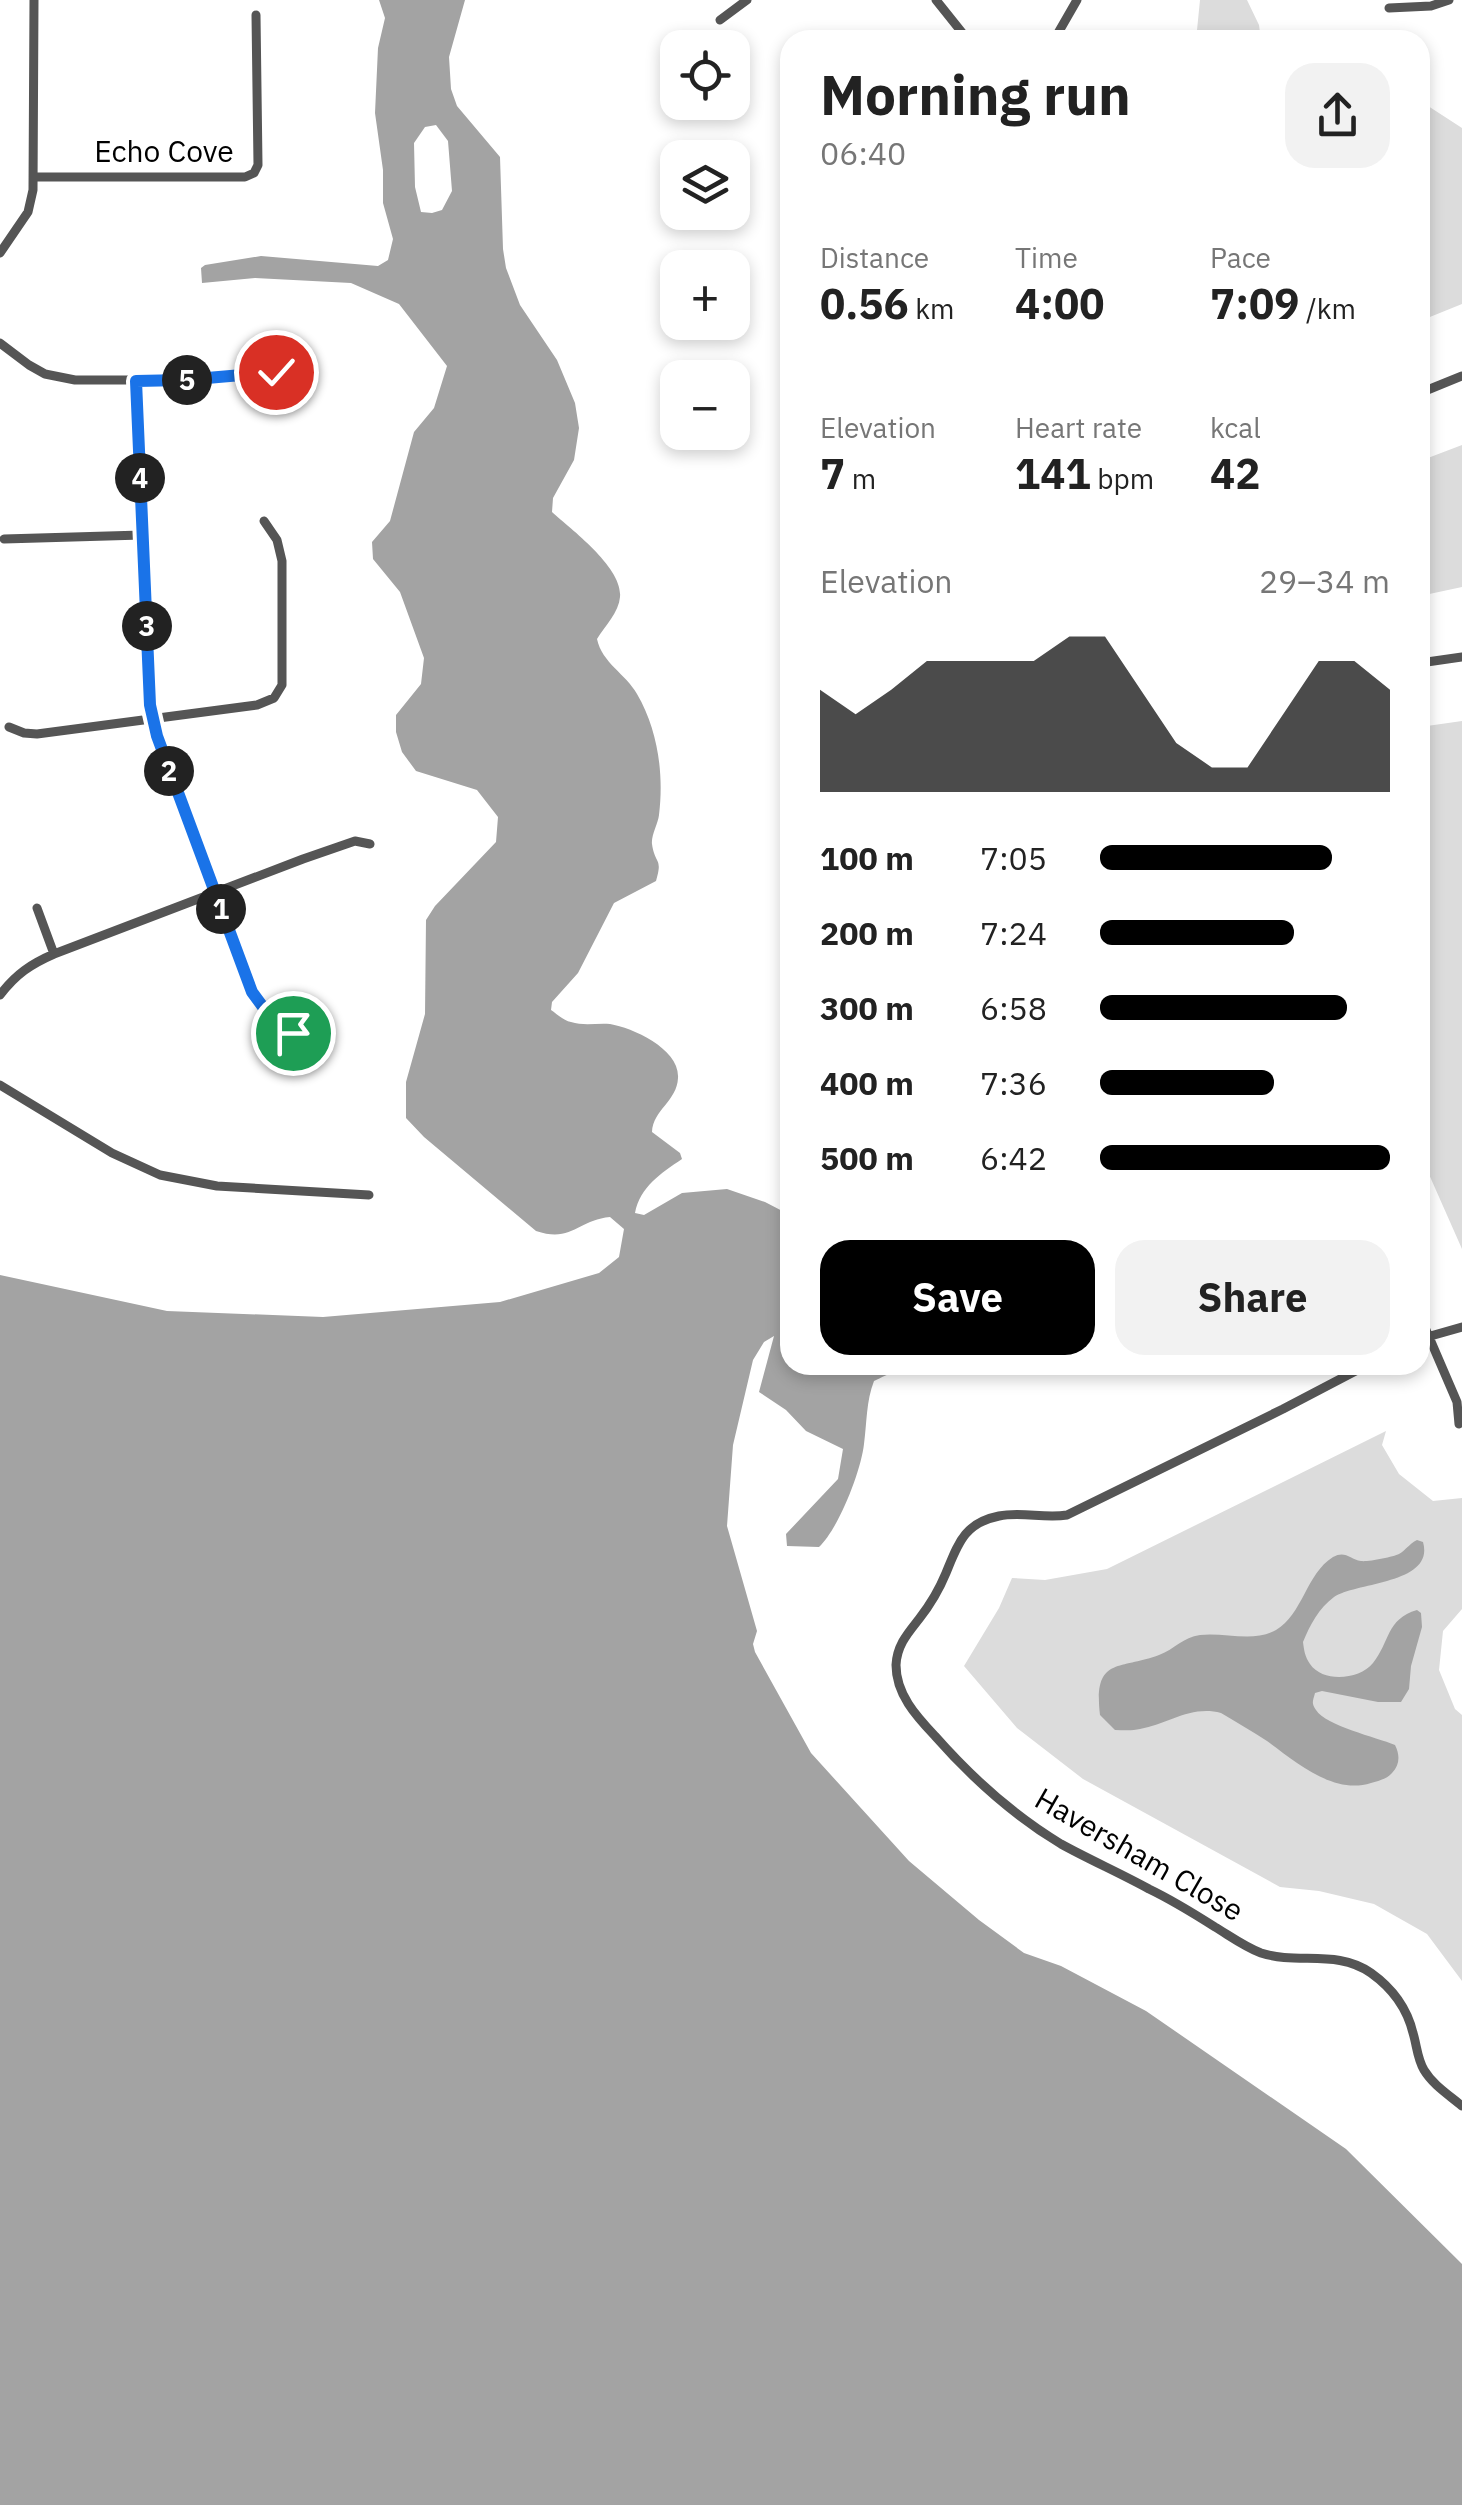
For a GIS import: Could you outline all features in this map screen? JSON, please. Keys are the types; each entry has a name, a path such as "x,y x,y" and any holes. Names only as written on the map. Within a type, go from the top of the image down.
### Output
{"street":[{"path":"0,253 28,212 34,177 34,0"},
{"path":"720,20 747,0"},
{"path":"936,0 960,30"},
{"path":"1060,30 1078,0"},
{"path":"1389,8 1431,6 1449,0"},
{"name":"Echo Cove","path":"34,177 246,177 256,171 256,14"},
{"path":"256,171 262,181"},
{"path":"0,344 28,365 61,378 184,380 276,372 304,378"},
{"path":"1430,388 1462,376"},
{"path":"136,381 153,720 252,992 274,1022 293,1033"},
{"path":"10,727 37,734 268,702 279,692 284,665 282,561 277,540 264,521"},
{"path":"4,539 142,535"},
{"path":"1430,661 1462,656"},
{"path":"0,996 18,974 54,954 354,842 370,844"},
{"path":"37,908 54,954"},
{"path":"0,1085 112,1153 160,1175 216,1186 369,1195"},
{"path":"1430,1335 1462,1327"},
{"path":"1430,1349 1457,1402 1458,1424"},
{"name":"Haversham Close","path":"1348,1375 1067,1515 1040,1518 1006,1514 973,1527 957,1545 927,1608 906,1634 897,1657 897,1678 905,1700 958,1762 1006,1806 1064,1845 1260,1952 1277,1957 1328,1957 1370,1972 1404,2009 1426,2074 1462,2106"}],"shaded area":[{"path":"379,0 465,0 449,57 451,89 457,106 500,157 506,268 520,305 557,360 575,403 579,428 574,460 553,498 552,512 595,550 619,586 617,608 597,639 604,655 637,694 658,753 660,800 652,841 659,864 656,881 614,903 578,973 552,1002 551,1010 568,1021 610,1024 642,1035 663,1049 677,1068 677,1086 656,1118 652,1132 680,1153 682,1159 647,1188 635,1213 644,1215 682,1193 727,1189 780,1210 780,1375 886,1375 874,1381 854,1483 827,1538 819,1547 787,1546 786,1534 838,1479 843,1449 806,1431 786,1410 759,1392 774,1336 764,1342 753,1360 733,1445 727,1526 757,1631 755,1652 811,1753 909,1861 1024,1953 1061,1966 1146,2011 1346,2149 1462,2264 1462,2505 0,2505 0,1275 167,1311 323,1317 500,1302 599,1273 619,1257 624,1229 610,1217 567,1233 536,1231 406,1118 406,1082 425,1014 426,920 496,842 498,817 477,790 416,771 402,752 396,715 421,684 424,658 400,592 373,559 372,542 390,521 414,432 434,408 447,366 399,304 351,283 255,278 202,283 201,268 205,265 261,256 378,266 388,260 393,239 383,203 375,113 378,48 385,18","holes":["436,125 448,141 452,191 442,210 421,212 415,187 414,143 425,127"]},
{"path":"1200,0 1247,0 1260,30 1197,30"},
{"path":"1430,107 1462,128 1462,304 1430,317"},
{"path":"1462,445 1462,587 1430,594 1430,457"},
{"path":"1462,721 1462,1249 1430,1177 1430,726"},
{"path":"1386,1431 1382,1445 1399,1474 1433,1501 1462,1498 1462,1609 1443,1631 1439,1670 1455,1709 1462,1715 1462,1981 1427,1934 1374,1904 1319,1891 1280,1887 1083,1779 1017,1728 964,1666 1012,1578 1045,1580 1107,1569"},
{"path":"1417,1540 1423,1542 1424,1556 1417,1566 1392,1580 1334,1597 1316,1617 1303,1642 1307,1659 1316,1670 1332,1677 1350,1676 1373,1663 1399,1619 1417,1610 1421,1613 1422,1627 1409,1689 1401,1702 1378,1702 1322,1691 1315,1693 1313,1700 1316,1710 1330,1721 1395,1745 1398,1763 1385,1778 1357,1786 1329,1781 1221,1713 1190,1713 1137,1730 1115,1730 1100,1715 1101,1683 1112,1668 1159,1655 1194,1636 1267,1634 1285,1623 1316,1573 1333,1557 1341,1554 1361,1561 1380,1559 1399,1554"}],"route":[{"path":"276,372 136,381 153,720 252,992 274,1022 293,1033"}]}
